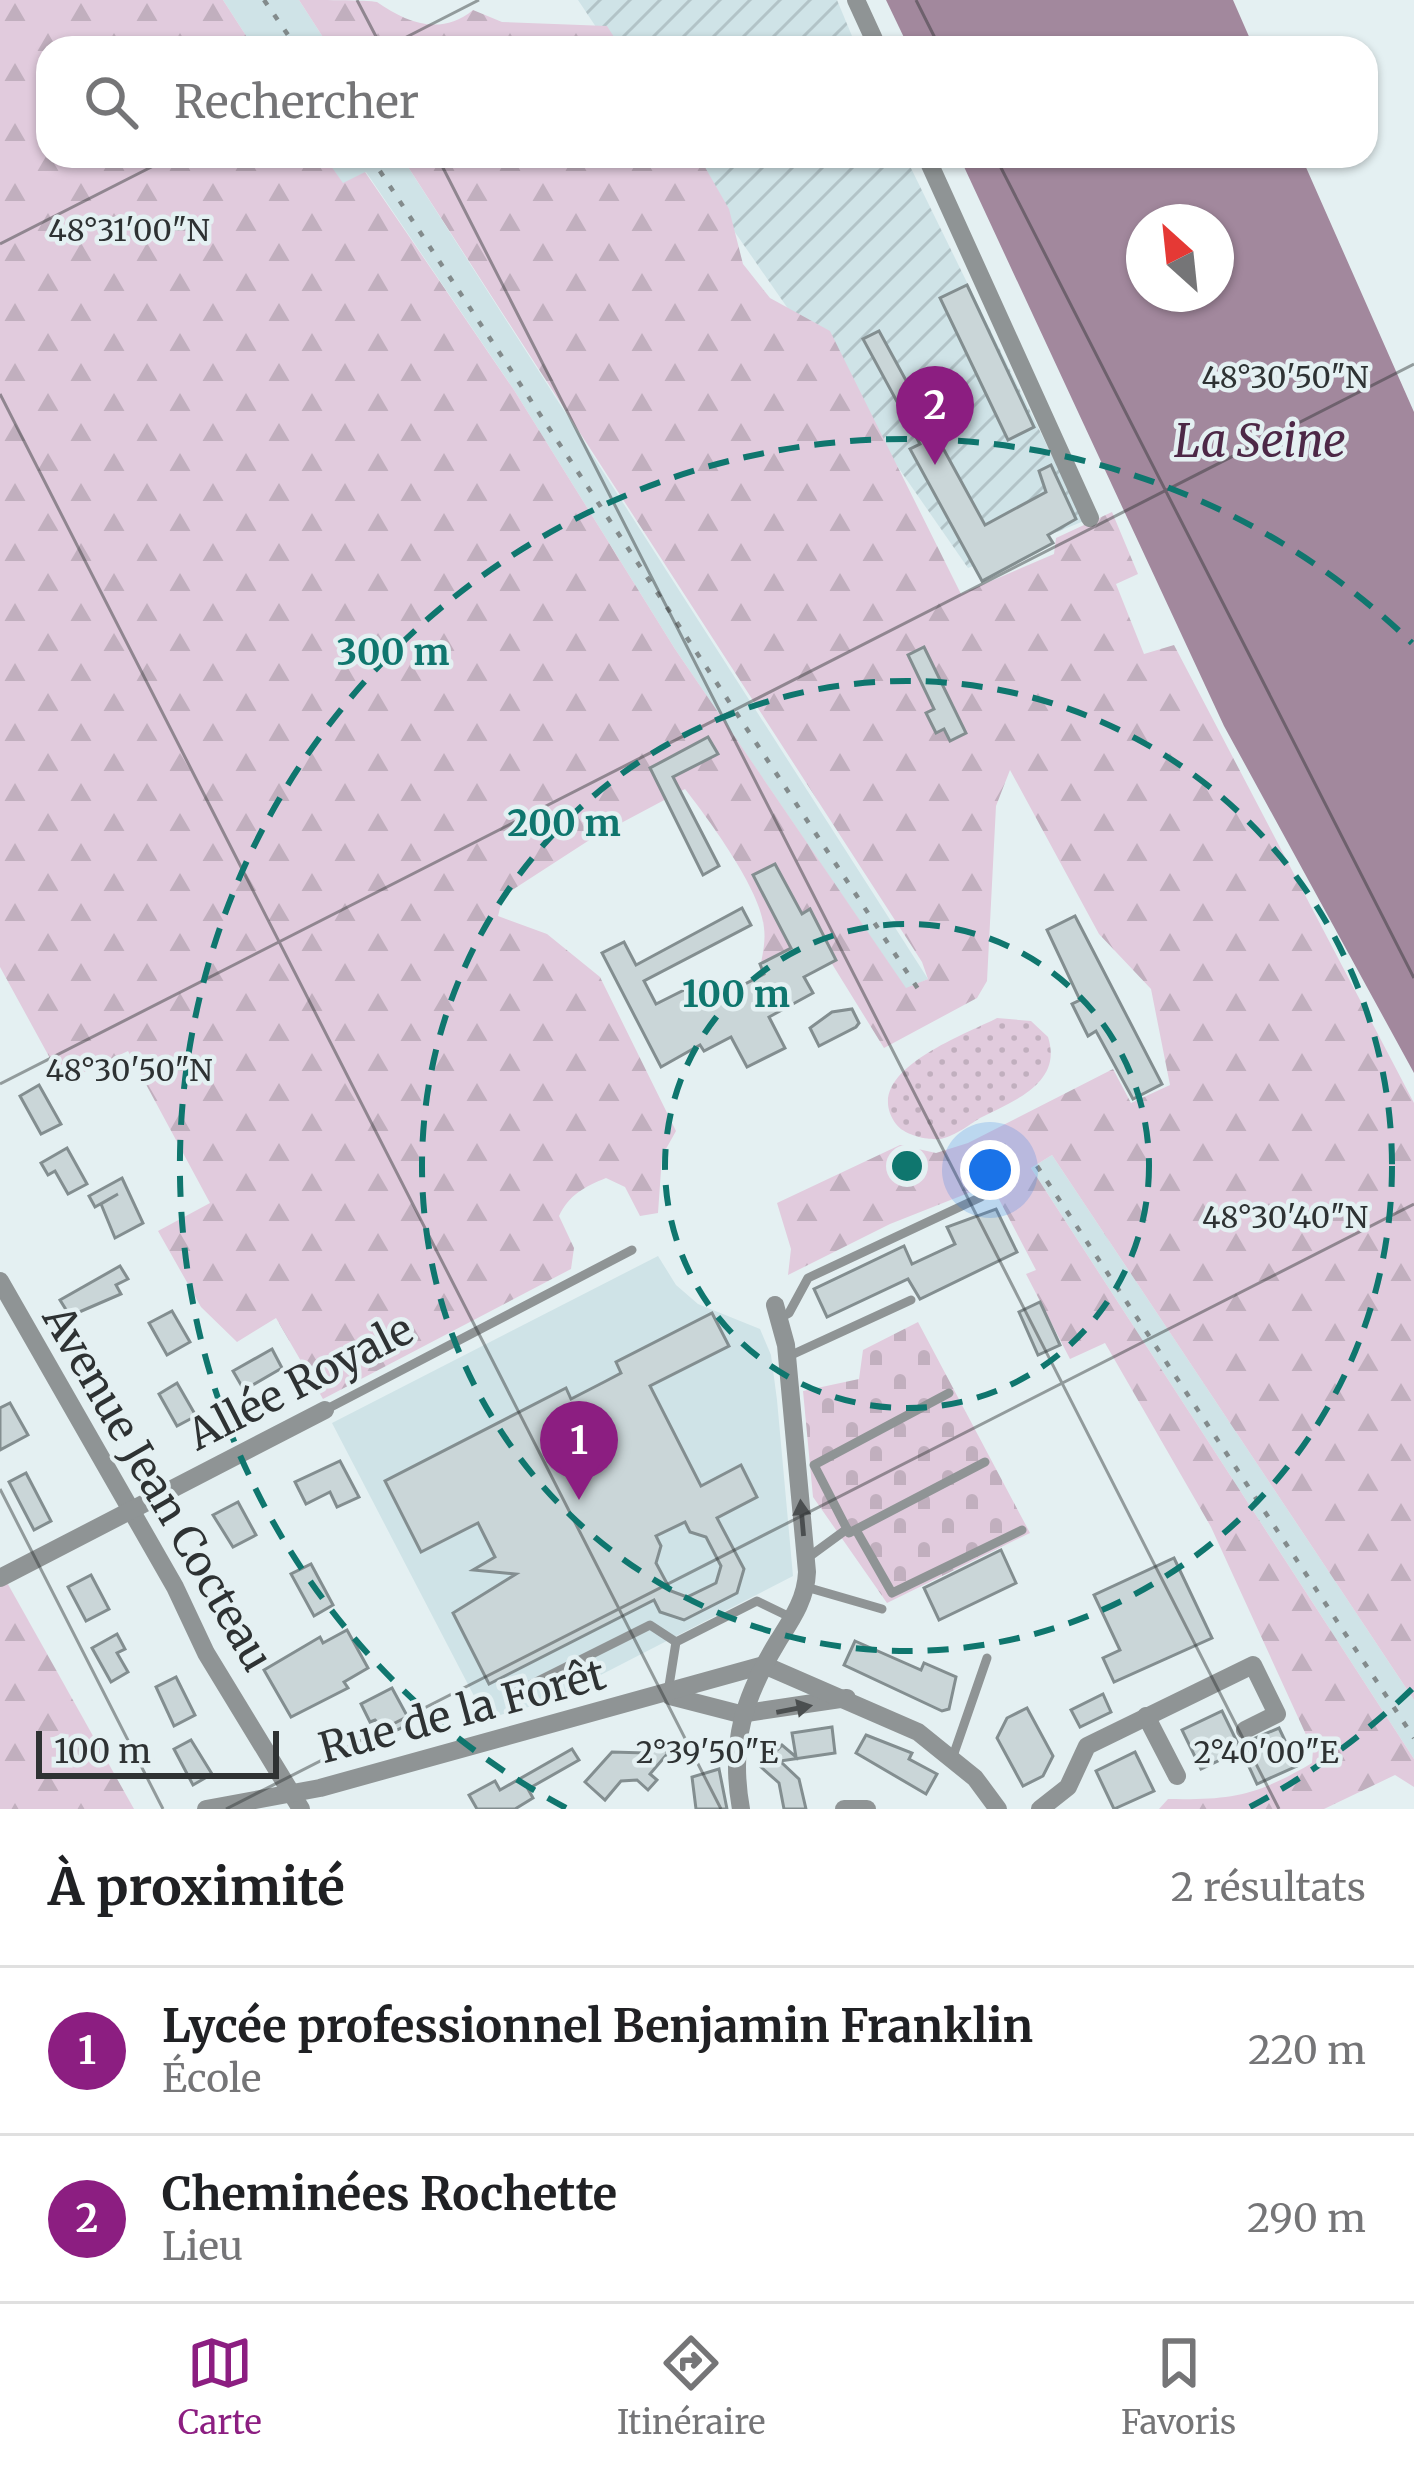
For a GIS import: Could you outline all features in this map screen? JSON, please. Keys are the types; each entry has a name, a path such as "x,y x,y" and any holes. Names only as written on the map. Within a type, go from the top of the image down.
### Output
{"street":[{"path":"856,0 872,36"},
{"path":"931,168 1090,518"},
{"name":"Avenue Jean Cocteau","path":"0,1281 292,1803"},
{"path":"741,1809 734,1768 740,1714 806,1587 788,1357 778,1312"},
{"name":"Allée Royale","path":"0,1578 326,1410"},
{"path":"764,1665 901,1722 952,1759 998,1809"},
{"name":"Rue de la Forêt","path":"206,1809 292,1803 320,1788 764,1665"},
{"path":"1040,1809 1068,1787 1087,1746 1253,1665 1276,1714 1245,1730"},
{"name":"Rue de la Forêt","path":"667,1695 740,1714"},
{"path":"740,1714 848,1699"},
{"path":"1146,1715 1178,1776"},
{"path":"844,1809 867,1809"}],"lane":[{"path":"778,1312 789,1313 808,1278 981,1197"},
{"name":"Allée Royale","path":"326,1410 632,1250"},
{"path":"788,1357 911,1300"},
{"path":"949,1393 814,1465 892,1593 1022,1530"},
{"path":"806,1559 985,1462"},
{"path":"806,1587 882,1609"},
{"path":"676,1642 758,1601 792,1618"},
{"path":"508,1696 650,1625 676,1642"},
{"path":"667,1695 676,1642"},
{"path":"952,1759 986,1658"}],"shaded area":[{"path":"223,0 299,0 322,36 246,36"},
{"path":"578,0 837,0 852,36 602,36"},
{"path":"332,168 409,168 928,979 906,989 675,649 514,390 366,172 343,184"},
{"path":"690,168 911,168 1084,521 968,568"},
{"path":"1052,1155 1414,1700 1414,1759 1031,1168"},
{"path":"658,1256 676,1285 698,1304 760,1329 771,1355 793,1576 550,1701 486,1719 332,1423"}],"green space":[{"path":"0,0 223,0 246,36 36,36 36,168 332,168 343,183 365,172 514,390 675,649 906,988 928,979 922,962 409,168 705,168 729,209 743,264 770,298 830,331 961,594 1054,554 1056,538 1112,512 1138,574 1116,584 1144,654 1174,645 1414,1103 1414,1700 1052,1155 1031,1168 1414,1759 1414,1787 1395,1775 1324,1809 1159,1809 1168,1799 1227,1797 1275,1783 1312,1763 1313,1750 1211,1527 1105,1343 1070,1359 1026,1274 1036,1270 991,1184 890,1224 788,1275 791,1249 777,1203 900,1145 936,1153 968,1143 1113,1069 1131,1103 1170,1085 1151,989 1099,934 1010,770 996,806 987,981 977,998 884,1048 829,959 759,994 765,936 761,912 732,856 685,789 591,839 503,896 498,916 547,934 600,977 676,1131 662,1156 658,1213 640,1216 625,1187 606,1178 584,1188 559,1216 574,1248 571,1269 323,1399 276,1318 237,1342 201,1307 158,1231 210,1203 128,1051 63,1082 0,967"},
{"path":"299,0 377,2 400,15 436,25 473,10 502,22 607,26 613,36 322,36"},
{"path":"997,1018 1031,1021 1048,1037 1051,1053 1042,1078 1020,1097 949,1136 922,1138 900,1128 888,1105 891,1088 903,1072 941,1045"},
{"path":"918,1322 1030,1533 887,1603 813,1497 803,1391 859,1379 863,1350"},
{"path":"0,1570 134,1809 0,1809"}],"water":[{"path":"886,0 1233,0 1249,36 903,36"},
{"name":"La Seine","path":"965,168 1306,168 1414,412 1414,1073 1224,726"}],"building":[{"path":"967,285 1034,427 1008,440 940,298"},
{"path":"879,331 985,525 1046,492 1039,471 1051,465 1076,519 1048,535 1053,543 982,581 910,449 920,444 863,339"},
{"path":"924,647 966,733 950,741 944,729 936,733 926,713 934,709 908,655"},
{"path":"708,737 718,754 673,777 719,866 703,875 650,768"},
{"path":"775,864 802,914 810,909 836,960 804,977 813,993 769,1017 785,1048 747,1067 731,1037 704,1051 700,1045 661,1067 602,953 624,942 636,965 742,908 751,925 644,981 656,1004 708,978 718,998 764,974 760,964 791,948 753,875"},
{"path":"1075,916 1162,1084 1133,1099 1096,1031 1088,1036 1072,1004 1080,1000 1047,930"},
{"path":"852,1009 859,1023 856,1027 819,1046 810,1028 832,1012"},
{"path":"39,1085 61,1124 41,1134 20,1096"},
{"path":"67,1148 87,1184 68,1194 55,1171 48,1175 41,1163"},
{"path":"122,1178 143,1223 115,1238 101,1204 118,1194 95,1207 89,1196"},
{"path":"996,1209 1017,1252 920,1299 908,1279 827,1317 814,1289 904,1246 912,1264 955,1244 947,1227"},
{"path":"120,1266 128,1279 116,1285 121,1294 70,1316 60,1300"},
{"path":"1040,1302 1060,1345 1038,1355 1019,1312"},
{"path":"172,1311 190,1342 167,1355 149,1323"},
{"path":"712,1313 729,1346 650,1386 701,1486 741,1465 757,1497 717,1518 744,1569 737,1593 684,1620 660,1612 654,1600 489,1684 453,1613 516,1574 473,1570 495,1557 478,1523 421,1552 385,1481 566,1388 571,1399 606,1381 621,1373 616,1362","holes":["685,1522 690,1532 706,1537 721,1566 716,1583 687,1597 671,1591 656,1563 661,1546 656,1536"]},
{"path":"272,1349 282,1368 244,1390 233,1371"},
{"path":"177,1383 196,1416 177,1426 159,1394"},
{"path":"10,1403 28,1435 0,1450 0,1408"},
{"path":"340,1461 359,1497 337,1507 330,1492 306,1504 295,1482"},
{"path":"26,1473 51,1521 34,1530 9,1482"},
{"path":"238,1502 256,1535 233,1547 213,1515"},
{"path":"1001,1550 1016,1583 939,1620 924,1588"},
{"path":"1174,1558 1212,1638 1114,1682 1103,1658 1120,1650 1094,1595"},
{"path":"311,1564 333,1605 314,1616 291,1574"},
{"path":"91,1575 109,1609 86,1621 68,1587"},
{"path":"347,1630 368,1668 344,1682 348,1688 291,1717 264,1670 320,1637 323,1643"},
{"path":"117,1634 125,1649 117,1653 128,1672 111,1682 92,1648"},
{"path":"855,1641 921,1670 924,1663 956,1677 949,1709 942,1711 844,1665"},
{"path":"176,1677 195,1715 174,1726 156,1687"},
{"path":"392,1688 411,1723 389,1734 375,1720 370,1722 361,1704"},
{"path":"1103,1694 1111,1712 1080,1727 1071,1710"},
{"path":"1027,1708 1053,1756 1043,1776 1023,1786 997,1738 1007,1718"},
{"path":"1222,1711 1241,1750 1201,1769 1182,1730"},
{"path":"832,1727 835,1753 780,1761 799,1779 806,1809 784,1809 779,1783 761,1767 782,1745 796,1757 792,1733"},
{"path":"1279,1728 1297,1766 1257,1784 1239,1745"},
{"path":"866,1735 912,1753 909,1759 937,1774 926,1794 856,1753"},
{"path":"191,1740 212,1774 193,1785 174,1749"},
{"path":"656,1742 668,1753 650,1774 657,1780 648,1790 637,1780 621,1781 605,1800 585,1782 612,1752 646,1753"},
{"path":"572,1749 579,1760 528,1789 533,1798 515,1809 477,1809 469,1795 495,1781 500,1790"},
{"path":"1135,1752 1154,1791 1114,1809 1096,1771"},
{"path":"719,1769 727,1809 696,1809 692,1777"}],"railway":[{"path":"264,0 289,36"},
{"path":"378,168 920,992"},
{"path":"1037,1166 1414,1738"}],"place":[{"name":"Cheminées Rochette","path":"935,465"},
{"name":"Lycée professionnel Benjamin Franklin","path":"579,1500"}]}
